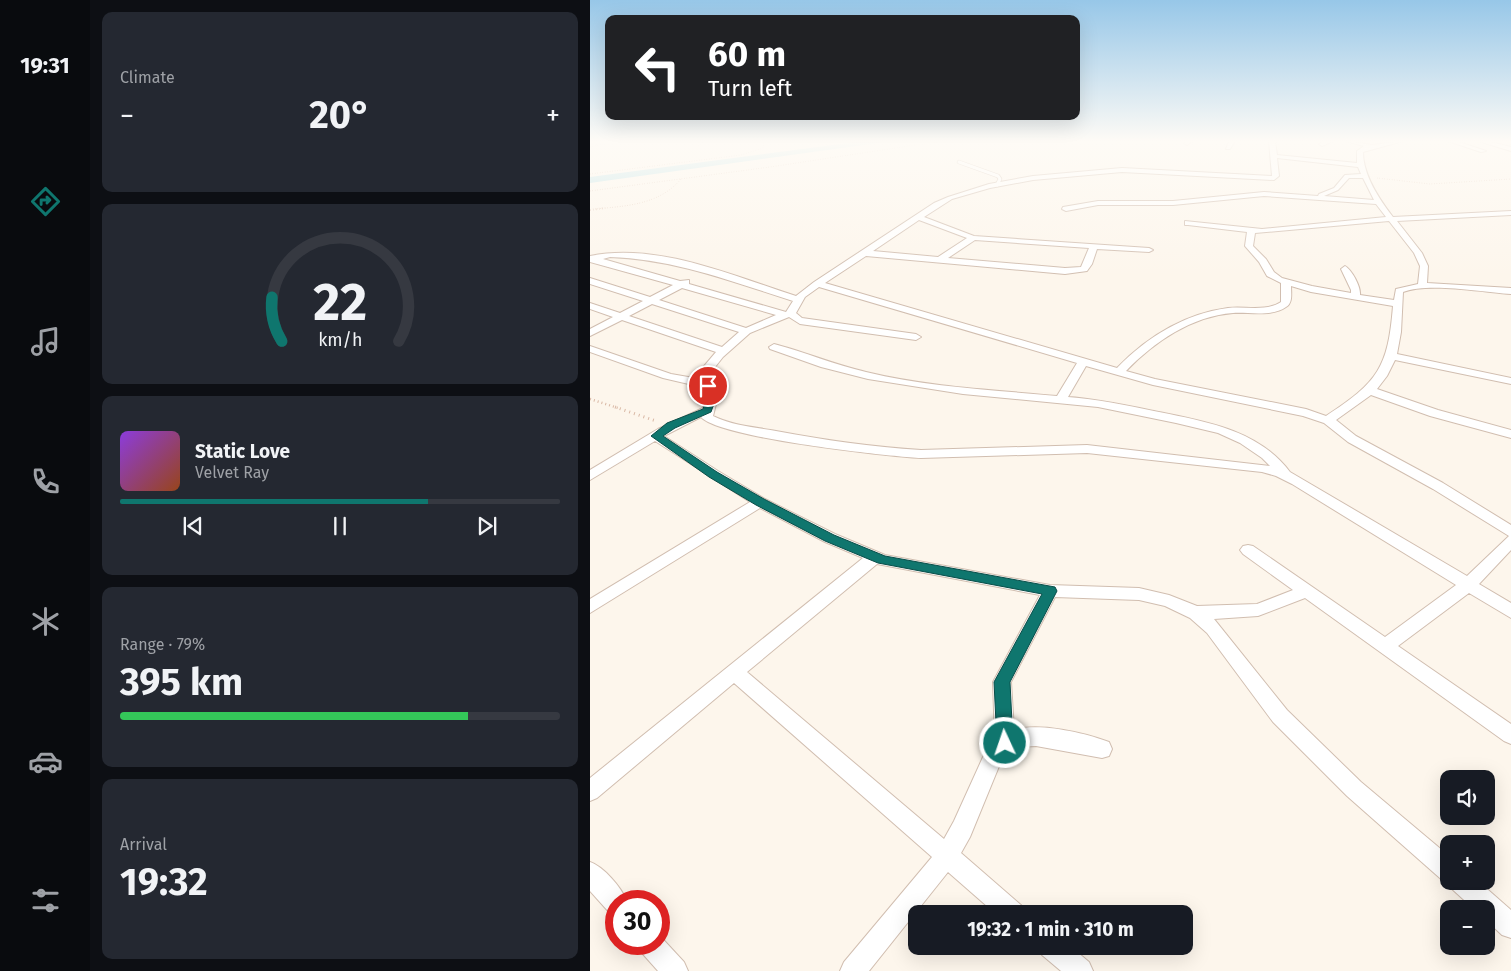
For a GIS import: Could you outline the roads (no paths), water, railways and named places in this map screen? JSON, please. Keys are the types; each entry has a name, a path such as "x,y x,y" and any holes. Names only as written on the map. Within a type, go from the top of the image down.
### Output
{"street":[{"path":"697,382 724,351 746,331 788,314 798,300 817,284 918,217 950,198 992,186"},
{"path":"1316,196 1336,189 1338,186"},
{"path":"1371,186 1391,219 1418,253 1424,266 1422,286"},
{"path":"1066,209 1098,203 1173,203 1250,194 1316,196 1379,202"},
{"path":"1188,223 1251,231 1310,228 1391,219 1511,213"},
{"path":"918,217 973,238 1149,250"},
{"path":"1251,231 1248,246 1263,261 1270,274 1286,282 1311,289 1398,304"},
{"path":"941,259 973,238"},
{"path":"866,253 1077,270 1084,269 1088,264 1094,247"},
{"path":"591,259 611,254 634,255 706,272 798,300"},
{"path":"591,259 788,314 800,321 916,337"},
{"path":"1345,269 1356,290 1354,296"},
{"path":"591,332 706,272"},
{"path":"590,281 652,299 746,331"},
{"path":"1119,372 1147,345 1173,330 1214,314 1228,311 1271,309 1284,305 1286,282"},
{"path":"817,284 1119,372 1223,398 1306,413 1328,420 1352,438 1438,486 1511,532"},
{"path":"1328,420 1369,390 1384,372 1391,356 1399,291 1403,288 1422,286 1511,291"},
{"path":"590,306 724,351"},
{"path":"774,347 825,365 868,376 931,387 1130,408 1222,430 1244,440 1267,455 1286,475"},
{"path":"590,349 667,376 708,386 713,392 707,417 722,425 821,444 895,453 921,454 1087,448 1263,468 1286,475 1511,611"},
{"path":"1391,356 1511,381"},
{"path":"1060,400 1083,362"},
{"path":"1369,390 1434,413 1511,434"},
{"path":"590,476 671,425 708,410"},
{"path":"656,436 713,474 760,502 830,538 882,560 1050,591 1139,594 1169,601 1196,613 1213,628 1280,716 1354,789 1440,863"},
{"path":"590,607 760,502"},
{"path":"1385,646 1468,585 1511,541"},
{"path":"1248,550 1511,735"},
{"path":"590,791 874,557"},
{"path":"1005,743 1002,682 1050,591"},
{"path":"1196,613 1258,610 1306,591"},
{"path":"734,672 1004,905"},
{"path":"853,971 947,856 962,829 995,753 1005,743 1020,737 1038,737 1102,749"},
{"path":"590,873 605,890"},
{"path":"1470,890 1511,926"},
{"path":"661,955 675,971"},
{"path":"1061,955 1080,971"}]}
